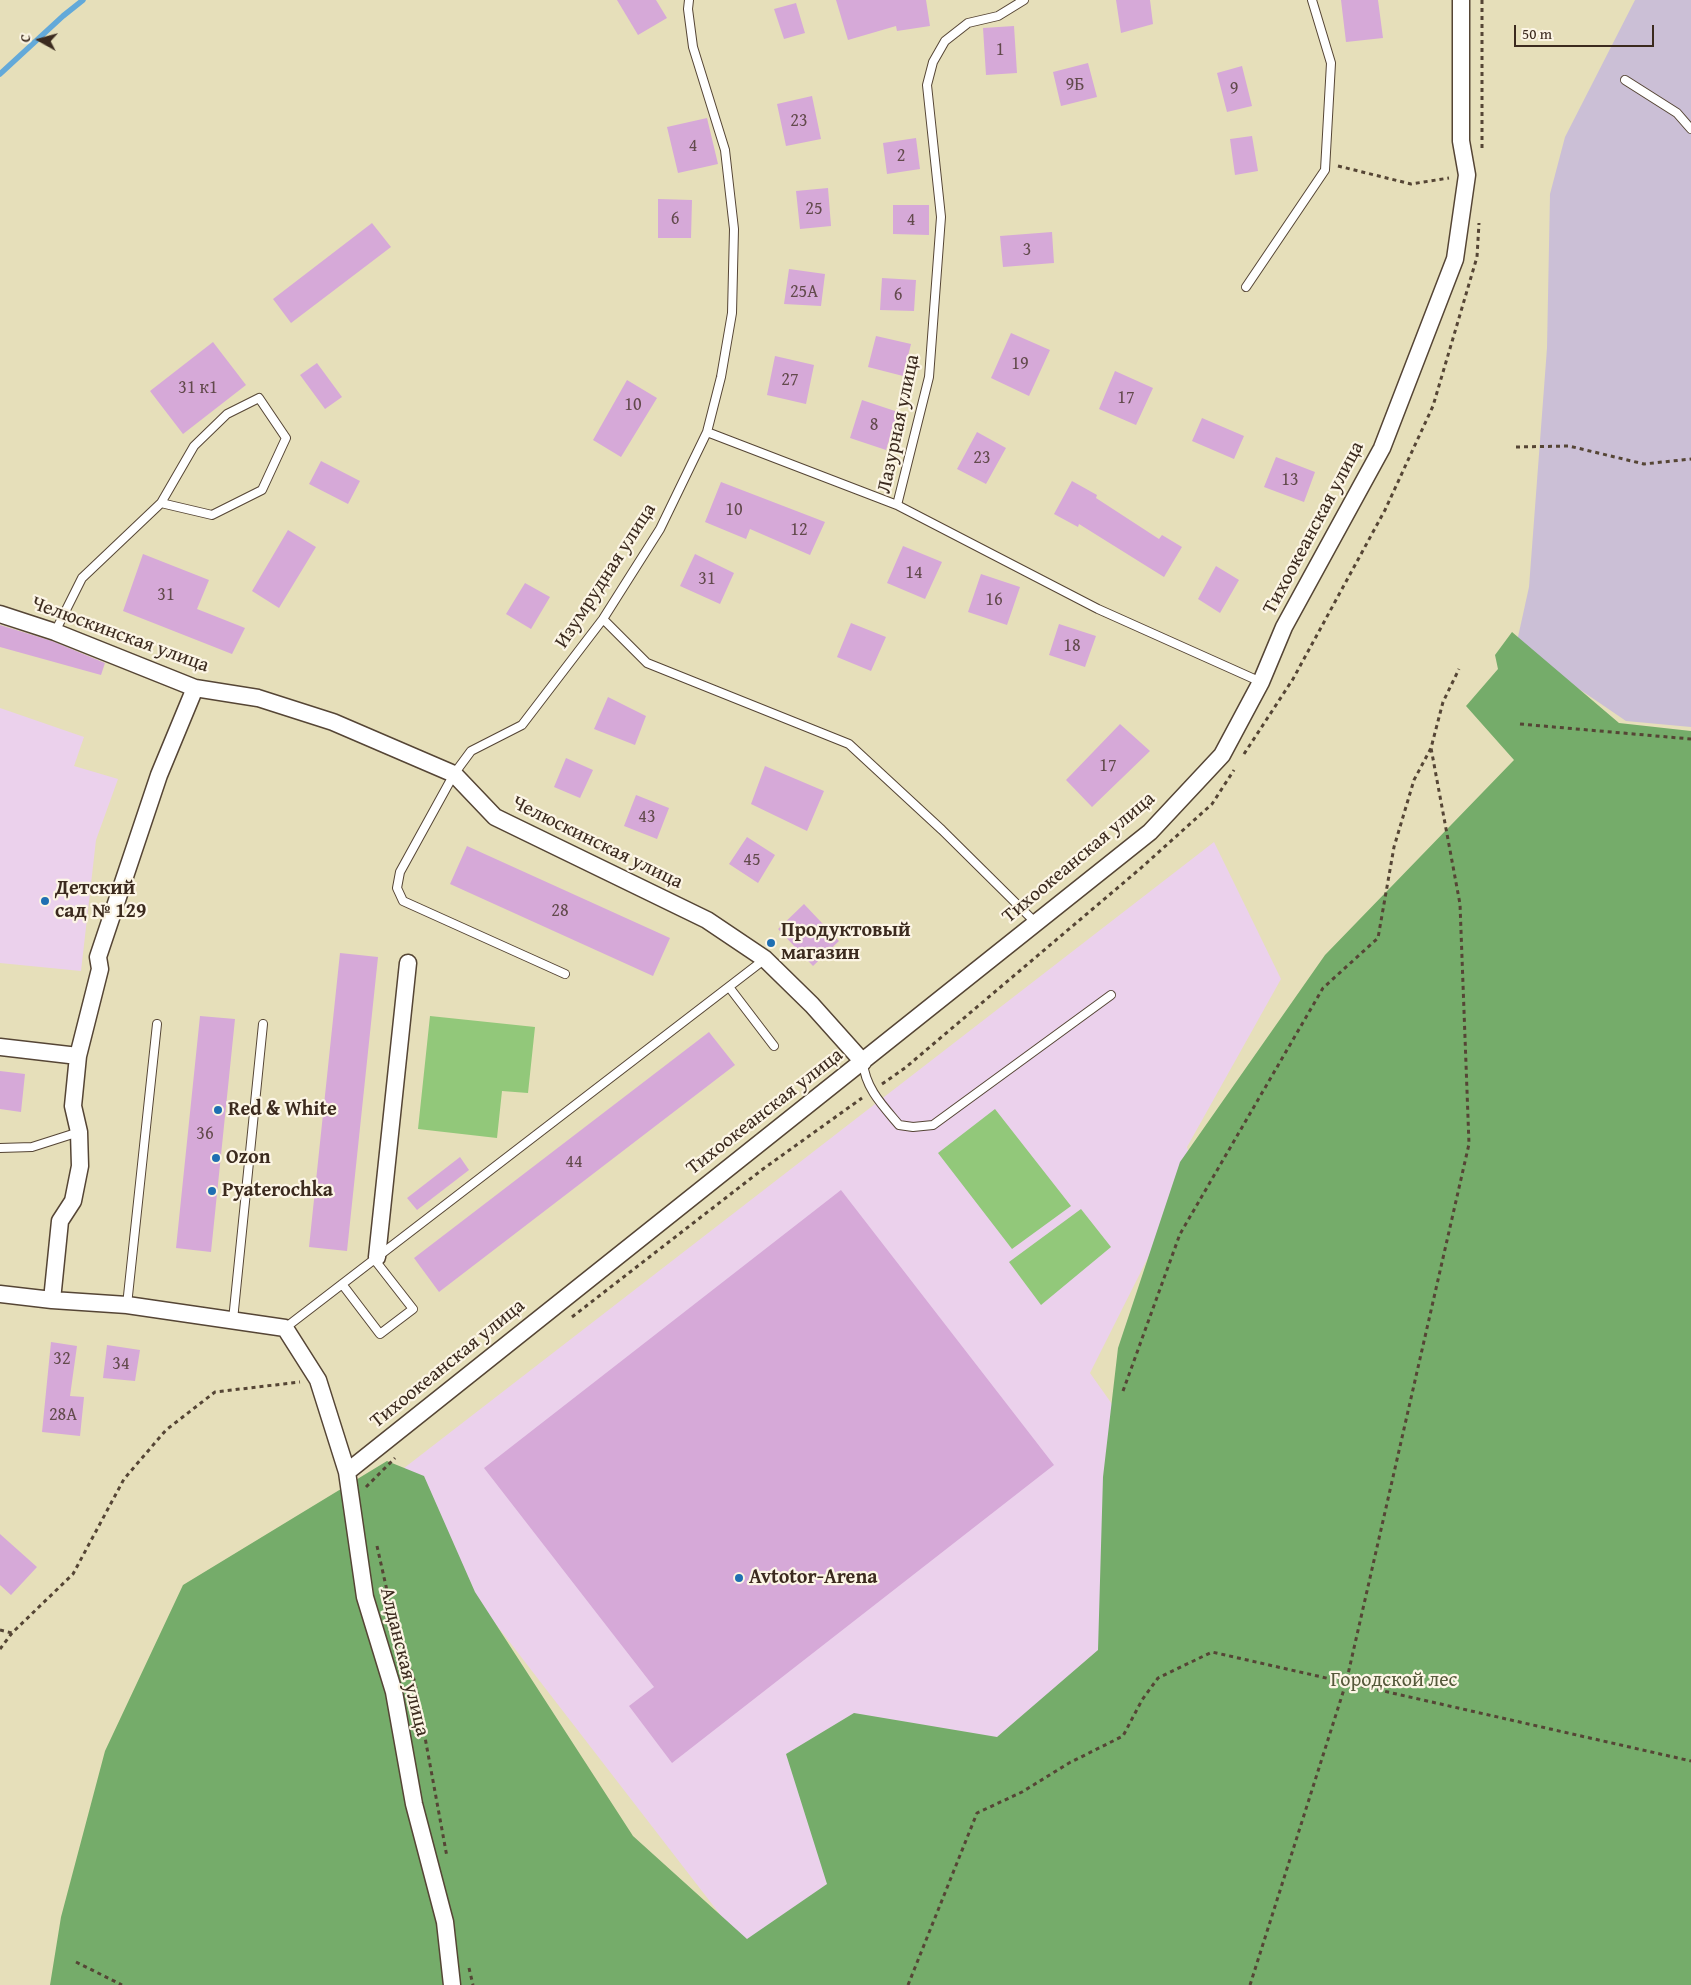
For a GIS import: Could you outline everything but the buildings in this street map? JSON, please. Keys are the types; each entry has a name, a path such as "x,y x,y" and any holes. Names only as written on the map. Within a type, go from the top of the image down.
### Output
{"street":[{"name":"Тихоокеанская улица","path":"347,1472 1150,832 1222,755 1261,682 1284,627 1382,448 1455,259 1467,176 1461,140 1461,0"},
{"name":"Челюскинская улица","path":"0,614 55,632 195,688 258,698 333,722 454,774 495,817 707,920 766,959 812,1005 863,1062"},
{"path":"52,1300 60,1222 73,1201 80,1166 79,1132 73,1106 78,1056 100,970 98,957 159,775 195,688"},
{"path":"376,1258 408,963"},
{"path":"0,1047 78,1056"},
{"path":"0,1294 127,1306 285,1328"},
{"name":"Алданская улица","path":"285,1328 318,1380 347,1472 365,1597 394,1692 414,1804 445,1922 452,1985"}],"lane":[{"name":"Изумрудная улица","path":"565,974 403,901 397,888 400,872 454,774 471,751 522,725 603,619 660,529 708,432 721,377 732,313 734,229 724,150 693,47 688,9 689,0"},
{"name":"Лазурная улица","path":"1024,0 998,16 968,23 945,41 933,62 927,85 941,217 929,377 897,505 1098,609 1261,682"},
{"path":"1246,287 1325,170 1331,63 1312,0"},
{"path":"1625,80 1676,113 1691,130"},
{"path":"55,632 82,578 161,503 194,446 226,414 260,398 286,438 262,490 212,515 161,503"},
{"path":"708,432 897,505"},
{"path":"603,619 647,663 849,744 942,830 1036,923"},
{"path":"285,1328 766,959"},
{"path":"729,987 774,1046"},
{"path":"863,1062 864,1076 879,1101 899,1125 913,1127 933,1125 1112,995"},
{"path":"127,1306 157,1024"},
{"path":"233,1320 263,1024"},
{"path":"0,1148 32,1147 79,1132"},
{"path":"342,1284 380,1334 413,1309 376,1258"}],"path":[{"path":"1325,170 1337,165 1353,171 1411,184 1467,176"},
{"path":"1516,446 1569,446 1644,464 1691,459"},
{"path":"1123,1391 1180,1234 1323,988 1378,938 1394,847 1414,780 1431,748 1443,702 1458,669"},
{"path":"1520,724 1691,739"},
{"path":"1250,1985 1346,1682 1469,1144 1460,904 1431,748"},
{"path":"0,1650 12,1634 73,1574 124,1480 166,1430 215,1392 318,1380"},
{"path":"0,1630 12,1634"},
{"path":"908,1985 977,1813 1022,1792 1069,1763 1123,1736 1142,1700 1158,1678 1212,1652 1691,1761"},
{"path":"76,1962 122,1985"}],"shaded area":[{"path":"1635,0 1691,0 1691,727 1626,721 1516,646 1529,587 1547,348 1550,194 1565,137"},
{"name":"Детский сад № 129","path":"0,708 84,737 74,766 118,779 96,840 81,971 0,963"},
{"path":"1214,842 1281,979 1187,1147 1193,1168 1090,1373 1240,1585 756,1961 386,1482"}],"green space":[{"name":"Городской лес","path":"1512,632 1619,723 1691,731 1691,1985 50,1985 61,1917 105,1751 183,1585 387,1461 424,1476 475,1592 633,1836 747,1939 827,1884 786,1754 854,1713 997,1737 1098,1650 1103,1477 1118,1348 1180,1162 1325,955 1514,760 1466,706 1498,669 1495,655"},
{"path":"430,1016 535,1027 528,1093 502,1091 497,1138 418,1129"},
{"path":"995,1109 1071,1206 1012,1249 938,1153"},
{"path":"1081,1209 1111,1247 1041,1305 1009,1262"}],"waterway":[{"path":"0,74 83,0"}],"place":[{"name":"Детский сад № 129","path":"45,901"},
{"name":"Продуктовый магазин","path":"771,943"},
{"name":"Red & White","path":"218,1110"},
{"name":"Ozon","path":"216,1158"},
{"name":"Pyaterochka","path":"212,1191"},
{"name":"Avtotor-Arena","path":"739,1578"}]}
